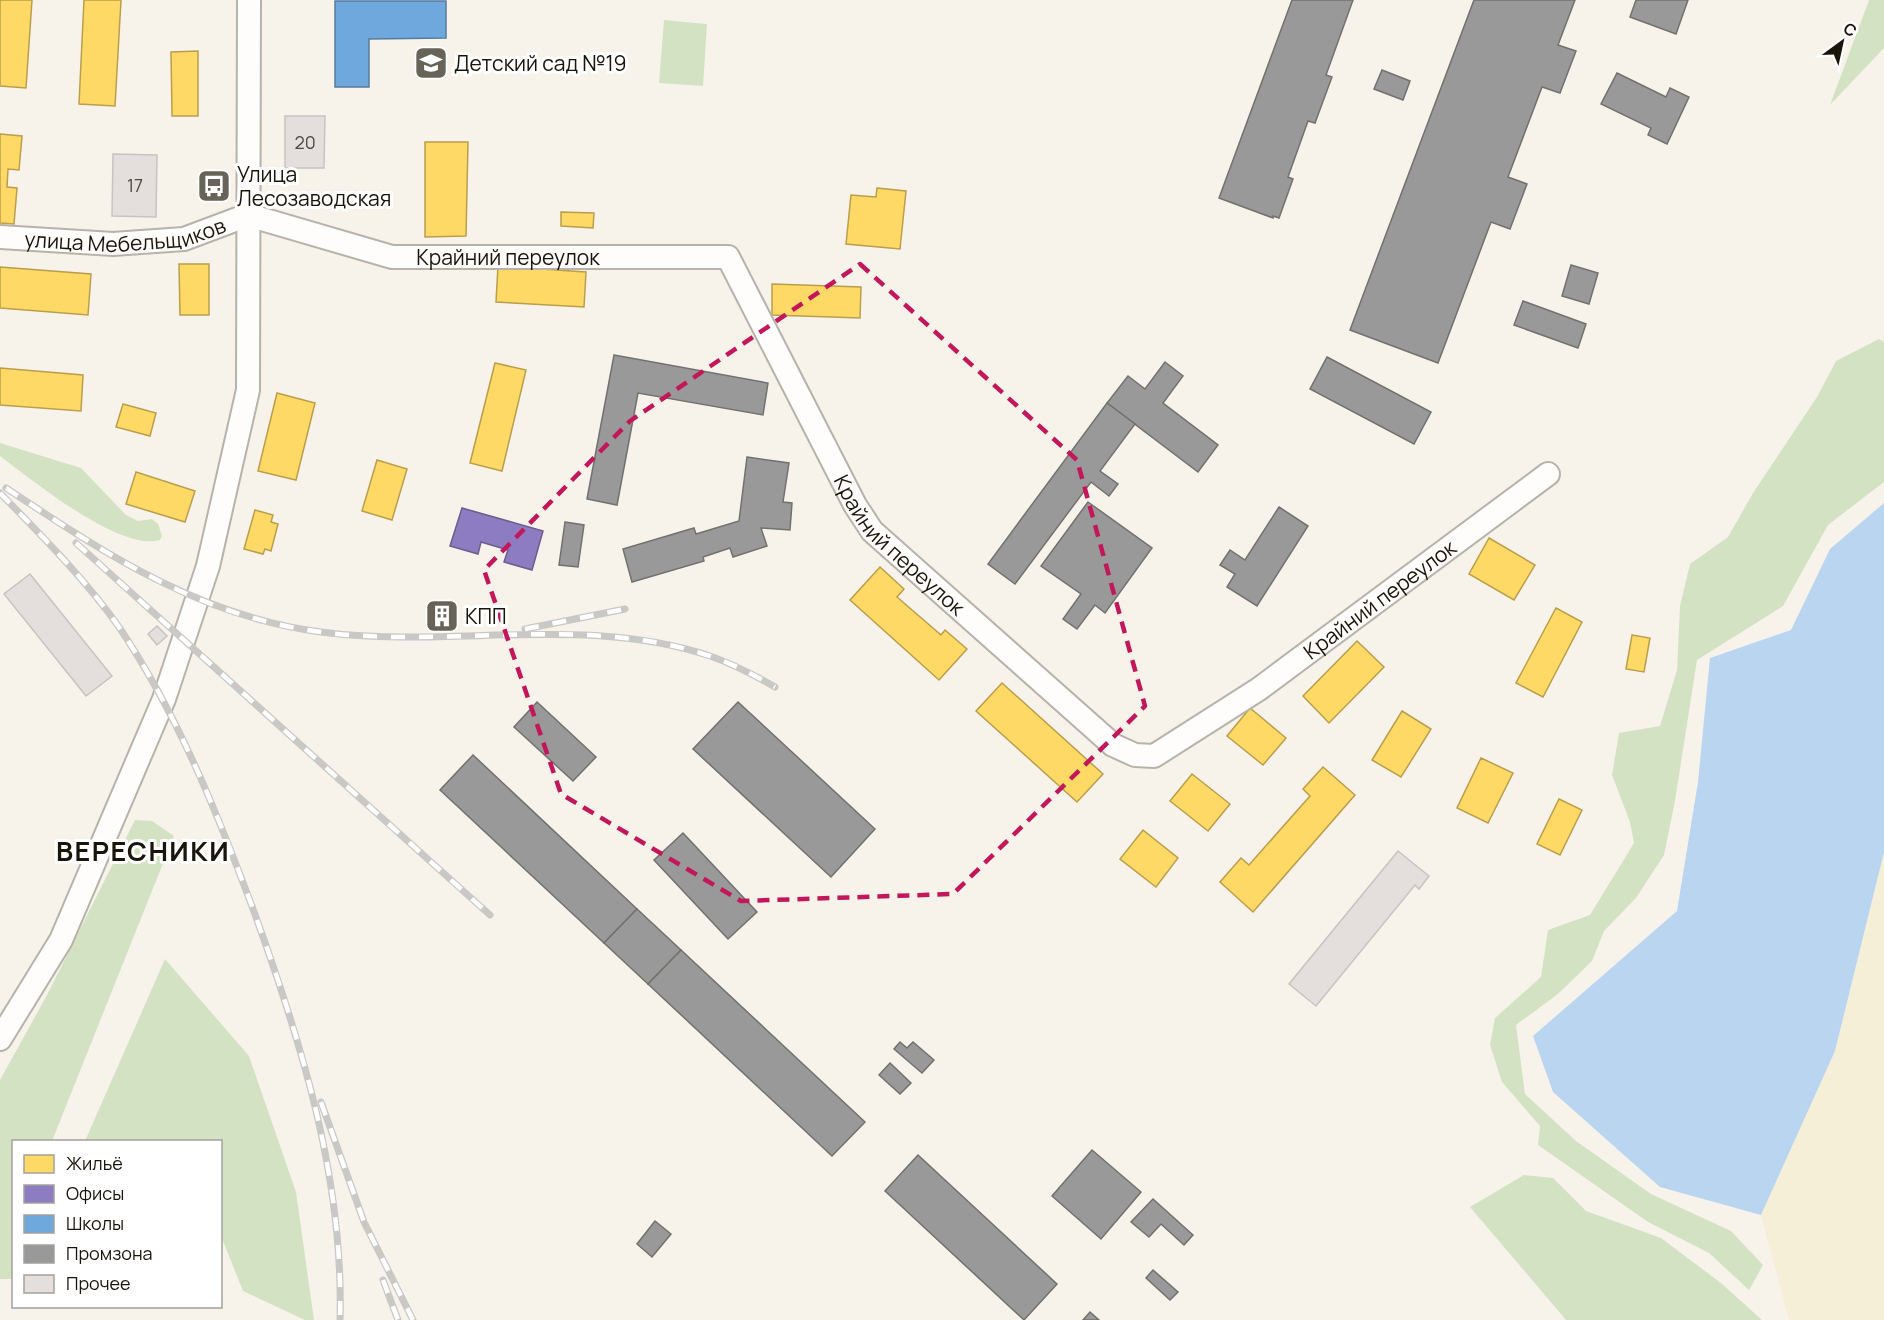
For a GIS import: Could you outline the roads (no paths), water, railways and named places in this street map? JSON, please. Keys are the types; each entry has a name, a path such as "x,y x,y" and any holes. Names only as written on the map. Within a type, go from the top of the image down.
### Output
{"street":[{"path":"0,1039 61,940 164,699 208,566 248,390 249,0"},
{"name":"улица Мебельщиков","path":"0,237 113,244 184,239 248,215"},
{"name":"Крайний переулок","path":"248,215 392,257 728,257 855,505 872,531 1113,745 1135,755 1154,756 1259,689 1548,474"}],"water":[{"path":"1884,503 1884,852 1835,1051 1761,1215 1660,1187 1553,1092 1533,1036 1677,911 1698,782 1710,658 1791,630 1830,549"}],"railway":[{"path":"6,488 80,536 155,579 234,612 276,624 321,632 369,636 565,634 614,637 662,644 710,656 775,687"},
{"path":"0,493 47,541 119,627 160,694 210,799 271,959 303,1060 316,1111 335,1214 340,1320"},
{"path":"76,543 490,915"},
{"path":"525,629 625,609"},
{"path":"321,1102 364,1222 413,1320"},
{"path":"383,1280 398,1320"}],"place":[{"name":"Детский сад №19","path":"431,63"},
{"name":"Улица Лесозаводская","path":"214,186"},
{"name":"КПП","path":"442,616"}],"district":[{"name":"ВЕРЕСНИКИ","path":"143,850"}]}
